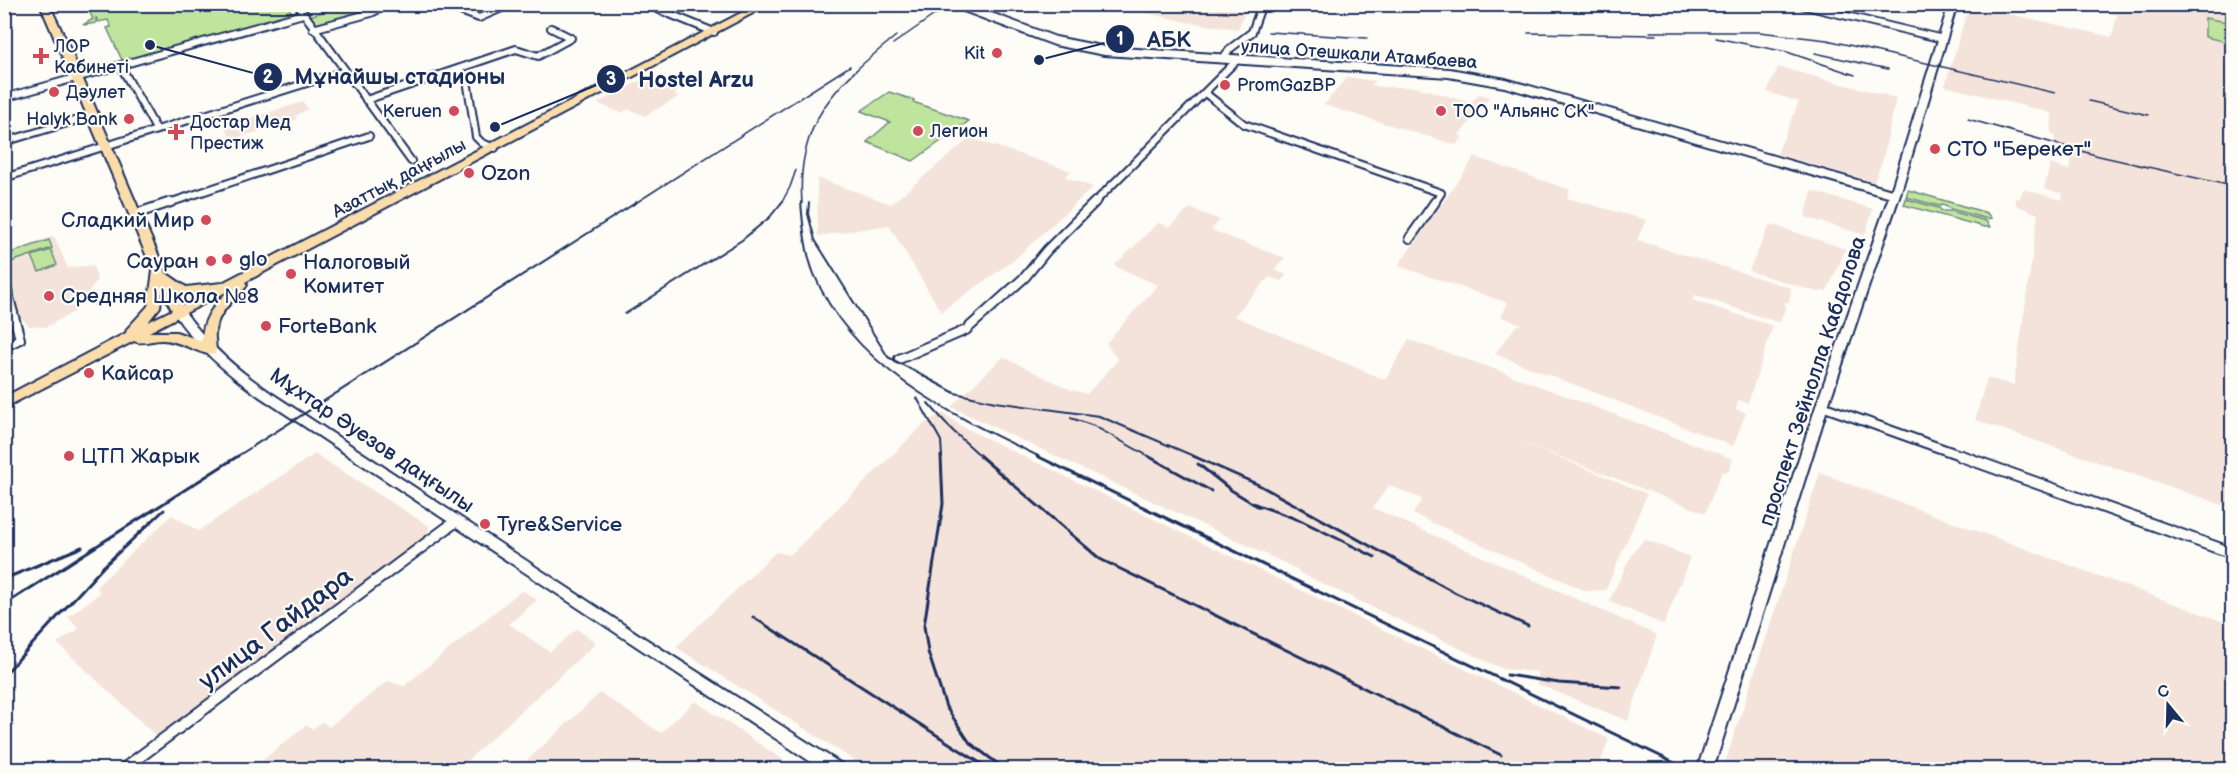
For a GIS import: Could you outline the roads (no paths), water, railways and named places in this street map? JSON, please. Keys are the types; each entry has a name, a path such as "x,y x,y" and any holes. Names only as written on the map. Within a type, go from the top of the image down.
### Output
{"main road":[{"name":"Мұхтар Әуезов даңғылы","path":"44,4 78,77 158,272 179,312 210,351 243,379 455,522 837,770"},
{"name":"Азаттық даңғылы","path":"266,268 766,4"},
{"name":"проспект Зейнолла Кабдолова","path":"1705,770 1822,406 1924,103 1933,65 1953,4"},
{"path":"158,272 184,291 213,288 266,268"},
{"path":"4,403 266,268"},
{"path":"210,351 208,332 216,311 240,286 266,268"},
{"path":"102,353 136,328 150,314 157,298 158,272"},
{"path":"102,353 139,339 164,335 180,336 210,351"}],"street":[{"path":"297,4 411,161"},
{"path":"313,29 371,13 390,4"},
{"path":"442,4 479,18 511,4"},
{"path":"645,4 714,32"},
{"name":"улица Отешкали Атамбаева","path":"956,4 1073,46 1105,51 1449,73 1505,83 1894,195"},
{"path":"1222,59 1231,48 1252,32 1262,4"},
{"path":"1797,4 1943,39"},
{"path":"4,98 303,14"},
{"path":"366,100 518,49 538,56 571,38 551,28"},
{"path":"899,359 966,330 1025,277 1047,249 1238,60"},
{"path":"120,65 156,129"},
{"path":"459,70 466,80 476,137 482,143 495,148"},
{"path":"4,178 345,71"},
{"path":"1205,93 1230,115 1244,123 1441,193 1410,238"},
{"path":"4,142 94,115"},
{"path":"135,214 369,136"},
{"path":"4,279 20,339 4,347"},
{"path":"1822,406 2232,553"},
{"name":"улица Гайдара","path":"122,770 455,522"}],"railway":[{"path":"893,44 950,4"},
{"path":"1268,32 1367,38"},
{"path":"1650,32 1759,32 1827,40 2055,93"},
{"path":"1528,33 1656,35"},
{"path":"802,204 802,175 806,149 813,127 839,88 856,70 896,36"},
{"path":"1716,38 1787,52 1855,75"},
{"path":"1815,53 1888,69"},
{"path":"634,204 850,66"},
{"path":"2089,101 2148,115"},
{"path":"1968,119 2099,156 2232,186"},
{"path":"781,204 796,170"},
{"path":"236,457 637,202"},
{"path":"625,314 742,240 770,217 782,202"},
{"path":"801,202 806,247 814,274 831,307 854,337 880,363 941,406 1040,457"},
{"path":"809,203 808,214 815,240 888,357 955,393 995,402 1099,416 1196,457"},
{"path":"917,398 941,441 942,457"},
{"path":"928,403 953,431 982,457"},
{"path":"1071,418 1094,426 1150,457"},
{"path":"4,605 238,456"},
{"path":"941,456 943,504 924,626 928,652 946,707 970,743 1006,770"},
{"path":"980,456 1100,559 1501,755"},
{"path":"1037,456 1685,768"},
{"path":"1148,456 1211,491"},
{"path":"1193,456 1259,485 1456,593 1528,626"},
{"path":"1198,464 1231,490 1253,503"},
{"path":"1253,503 1302,521 1375,557"},
{"path":"1253,503 1259,507"},
{"path":"4,675 104,566 164,510"},
{"path":"4,579 82,547"},
{"path":"753,617 991,770"},
{"path":"1507,675 1559,683 1621,687"}],"place":[{"name":"Мұнайшы стадионы","path":"150,45"},
{"name":"Kit","path":"997,53"},
{"name":"ЛОР Кабинетi","path":"41,56"},
{"name":"АБК","path":"1039,60"},
{"name":"PromGazBP","path":"1225,85"},
{"name":"Дәулет","path":"54,92"},
{"name":"Keruen","path":"454,111"},
{"name":"ТОО \"Альянс СК\"","path":"1441,111"},
{"name":"Halyk Bank","path":"129,119"},
{"name":"Hostel Arzu","path":"495,127"},
{"name":"Легион","path":"918,131"},
{"name":"Достар Мед Престиж","path":"176,132"},
{"name":"СТО \"Берекет\"","path":"1935,149"},
{"name":"Ozon","path":"469,173"},
{"name":"Сладкий Мир","path":"206,220"},
{"name":"glo","path":"227,259"},
{"name":"Сауран","path":"211,261"},
{"name":"Налоговый Комитет","path":"291,274"},
{"name":"Средняя Школа №8","path":"49,296"},
{"name":"ForteBank","path":"266,326"},
{"name":"Кайсар","path":"89,373"},
{"name":"ЦТП Жарык","path":"69,456"},
{"name":"Tyre&Service","path":"485,524"}]}
